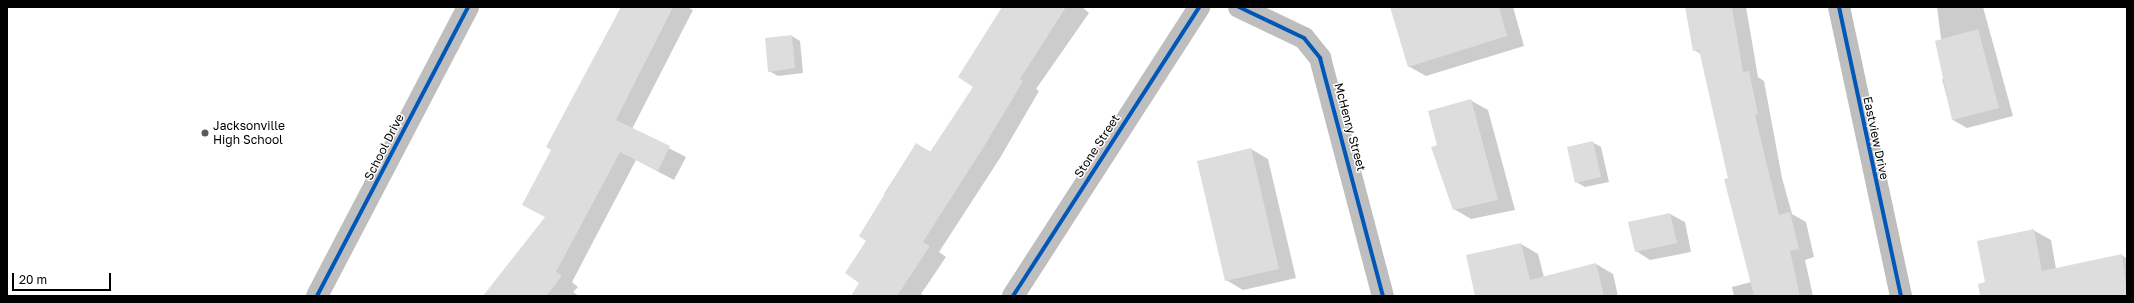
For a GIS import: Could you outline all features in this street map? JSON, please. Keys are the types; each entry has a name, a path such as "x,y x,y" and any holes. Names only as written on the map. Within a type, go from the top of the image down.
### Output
{"street":[{"name":"School Drive","path":"317,296 468,7"},
{"name":"Stone Street","path":"1013,296 1199,7"},
{"name":"McHenry Street","path":"1239,7 1304,38 1320,58 1383,296"},
{"name":"Eastview Drive","path":"1839,7 1902,296"}],"building":[{"path":"621,7 673,7 616,120 670,146 658,171 620,152 556,272 562,276 546,296 483,296 545,217 522,205 551,150 546,147"},
{"path":"1002,7 1066,7 1020,79 1023,81 983,148 923,242 930,246 897,296 851,296 859,283 845,273 866,241 859,236 916,143 930,152 973,87 958,77"},
{"path":"1390,7 1499,7 1507,36 1408,67"},
{"path":"1685,7 1732,7 1743,72 1749,71 1758,114 1755,115 1779,215 1790,212 1799,249 1790,251 1800,296 1754,296 1724,179 1728,178 1699,50 1693,51"},
{"path":"1978,29 1999,108 1952,120 1935,41"},
{"path":"792,35 795,68 768,72 765,38"},
{"path":"1471,99 1498,200 1453,210 1431,147 1437,145 1428,111"},
{"path":"1593,141 1601,177 1575,183 1567,147"},
{"path":"1251,148 1279,269 1225,281 1197,161"},
{"path":"1670,213 1677,243 1635,252 1628,222"},
{"path":"2034,229 2042,271 2122,254 2127,296 1980,296 1978,284 1985,282 1977,241"},
{"path":"1521,243 1530,280 1596,263 1604,296 1475,296 1466,255"}],"cycle path":[{"path":"317,296 468,7"},
{"path":"1013,296 1199,7"},
{"path":"1239,7 1304,38 1320,58 1383,296"},
{"path":"1839,7 1901,296"}],"place":[{"name":"Jacksonville High School","path":"205,133"}]}
